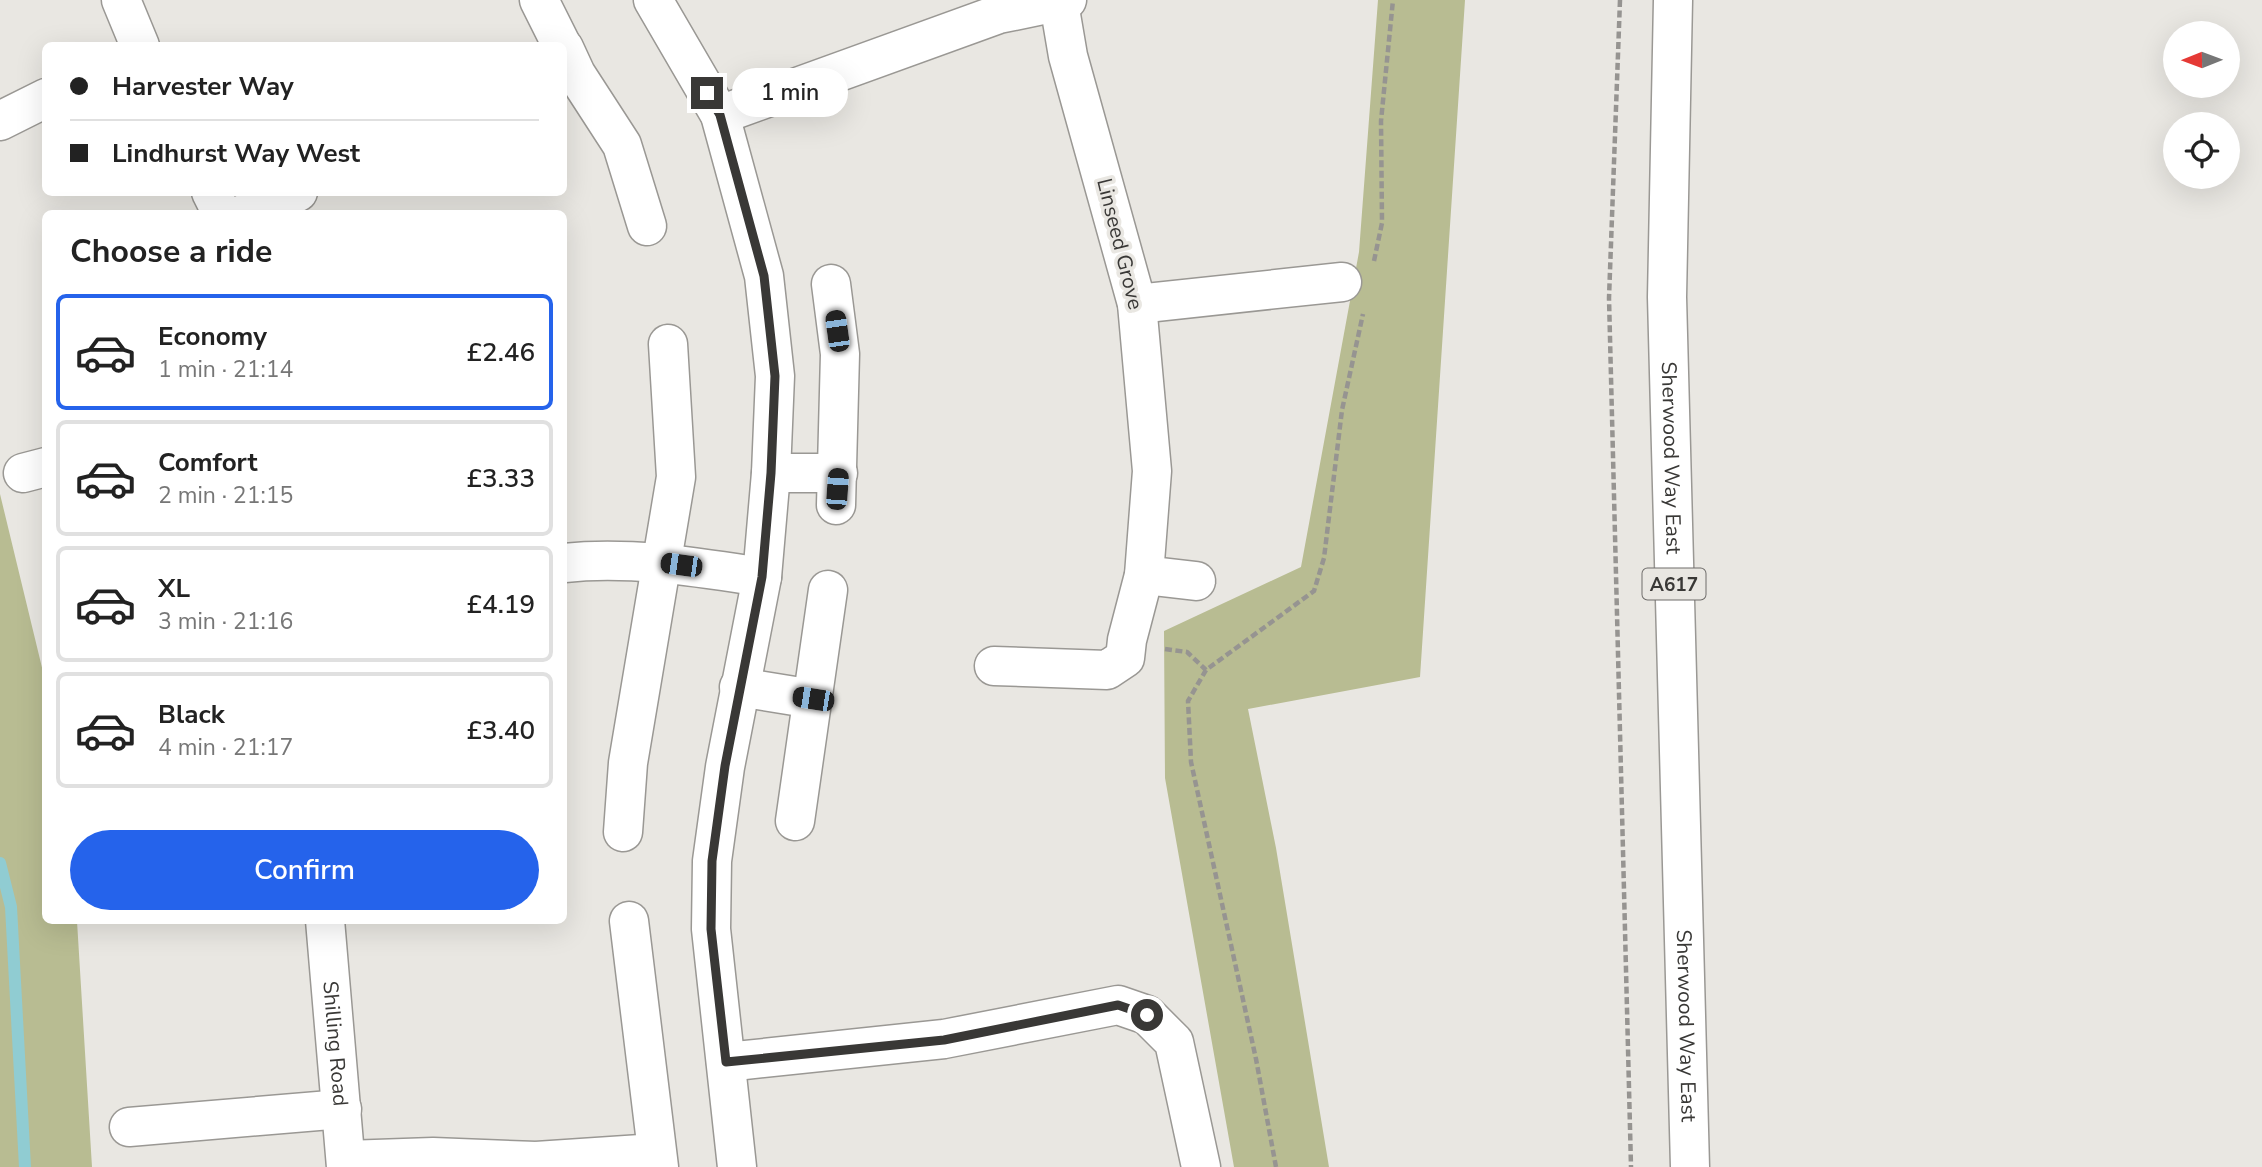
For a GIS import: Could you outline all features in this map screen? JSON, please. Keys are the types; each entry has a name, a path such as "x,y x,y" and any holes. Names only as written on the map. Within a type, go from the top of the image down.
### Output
{"main road":[{"path":"121,0 138,42"},
{"path":"539,0 557,42"},
{"path":"653,0 720,115 764,276 775,376 771,473 762,577 725,766 712,861 711,929 737,1167"},
{"name":"Sherwood Way East","path":"1673,0 1667,297 1690,1167"},
{"path":"720,115 999,14 1063,1"},
{"name":"Linseed Grove","path":"994,666 1107,670 1125,658 1144,575 1152,471 1137,304 1068,56 1063,1"},
{"path":"567,63 622,145 647,226"},
{"path":"0,121 42,100"},
{"path":"253,210 288,196"},
{"path":"771,473 837,489 840,354 831,285"},
{"path":"1137,304 1359,285"},
{"path":"624,832 628,762 676,477 668,344"},
{"path":"567,563 662,563 762,577"},
{"path":"1144,575 1196,581"},
{"path":"795,821 828,590"},
{"path":"739,687 813,699"},
{"path":"346,1163 433,1157 536,1161 657,1160 629,921"},
{"name":"Shilling Road","path":"325,924 346,1163"},
{"path":"726,1062 944,1040 1118,1005 1147,1015 1174,1042 1201,1167"},
{"path":"129,1127 342,1109"}],"path":[{"path":"1276,1167 1253,1045 1191,762 1188,701 1206,670 1314,591 1324,558 1359,285 1382,223 1381,121 1393,0"},
{"path":"1620,0 1609,298 1631,1167"},
{"path":"1127,640 1141,646 1187,652 1206,670"}],"green space":[{"path":"1378,0 1465,0 1420,677 1248,709 1276,848 1329,1167 1234,1167 1165,778 1164,631 1301,567 1359,252"},
{"path":"0,494 42,668 42,924 77,924 92,1167 0,1167"}],"waterway":[{"path":"0,863 11,907 25,1167"}],"route":[{"path":"707,93 720,115 764,276 775,376 771,473 762,577 725,766 712,861 711,929 726,1062 944,1040 1118,1005 1147,1015"}]}
